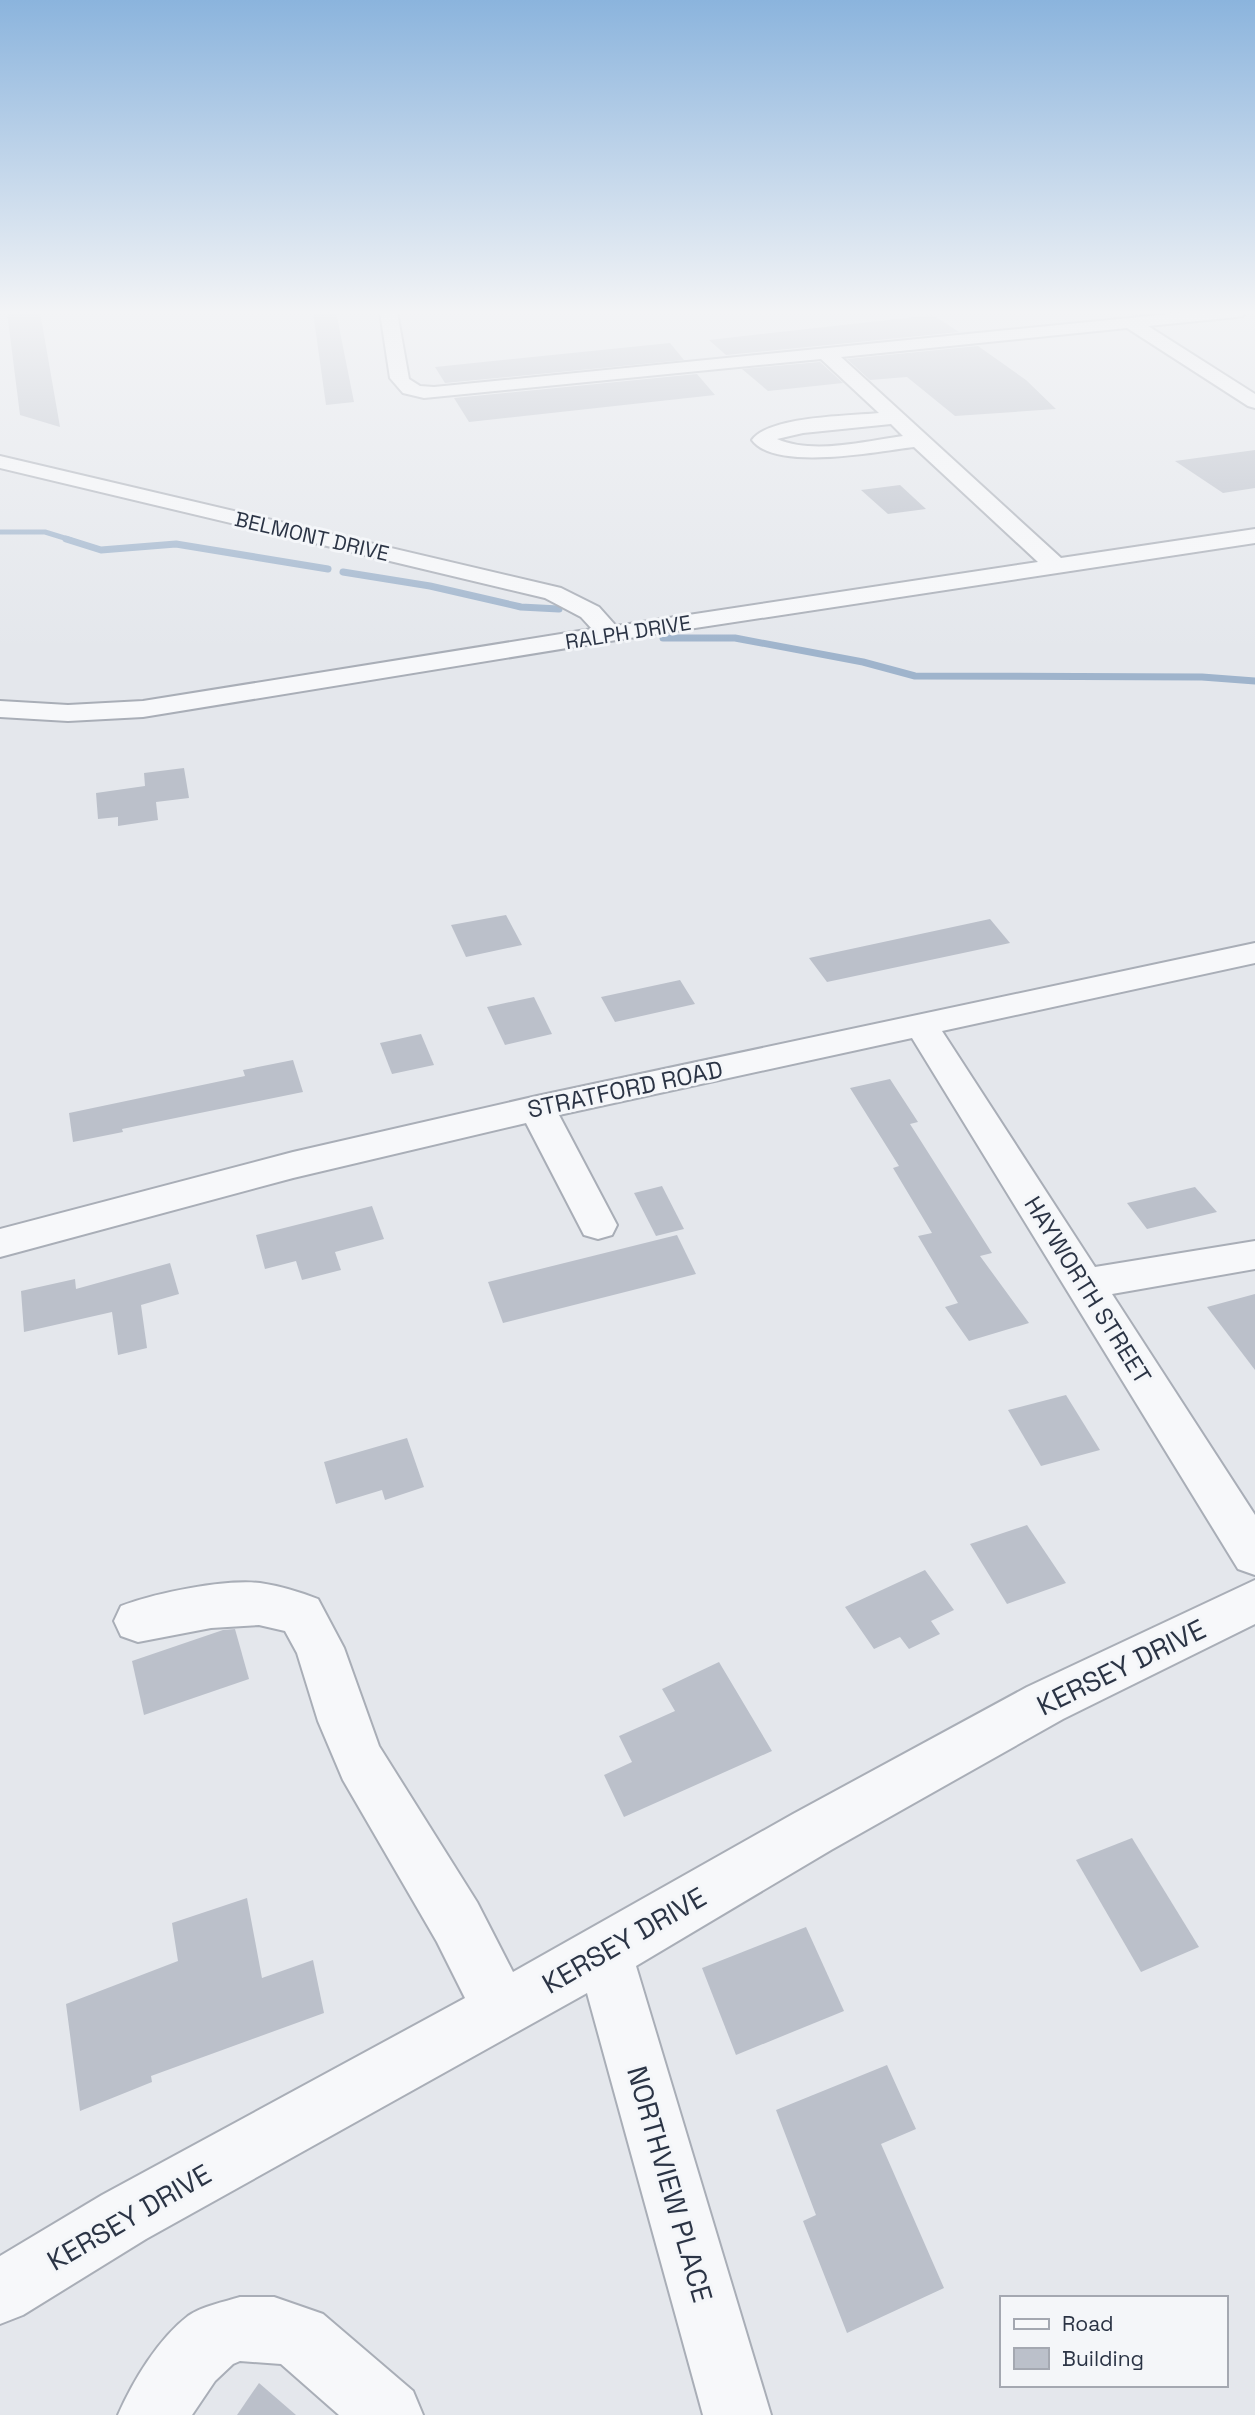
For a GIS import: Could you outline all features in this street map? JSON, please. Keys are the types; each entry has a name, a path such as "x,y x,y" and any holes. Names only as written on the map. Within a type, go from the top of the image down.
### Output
{"street":[{"path":"840,425 773,433 762,440 769,445 804,451 918,440"},
{"path":"901,425 1056,566"},
{"name":"BELMONT DRIVE","path":"0,463 553,593 590,612 610,634"},
{"name":"RALPH DRIVE","path":"0,709 68,713 144,709 610,634 1255,536"},
{"name":"STRATFORD ROAD","path":"0,1243 293,1165 537,1108 1255,953"},
{"name":"HAYWORTH STREET","path":"921,1025 1255,1555"},
{"path":"537,1108 598,1226"},
{"path":"1085,1284 1255,1255"},
{"name":"KERSEY DRIVE","path":"0,2292 124,2217 604,1953 812,1832 1045,1703 1255,1601"},
{"path":"138,1622 211,1607 259,1604 301,1614 320,1648 343,1721 360,1763 457,1923 501,2009"},
{"name":"NORTHVIEW PLACE","path":"604,1953 737,2415"},
{"path":"152,2415 192,2358 213,2338 240,2329 274,2329 300,2337 389,2415"}],"building":[{"path":"1255,450 1255,488 1223,493 1175,461"},
{"path":"900,485 926,509 888,514 861,490"},
{"path":"184,768 189,798 156,802 158,820 118,826 118,817 98,819 96,793 145,786 144,773"},
{"path":"506,915 522,945 466,957 451,925"},
{"path":"990,919 1010,943 827,982 809,958"},
{"path":"680,980 695,1004 615,1022 601,997"},
{"path":"534,997 552,1034 505,1045 487,1007"},
{"path":"421,1034 434,1065 392,1074 380,1043"},
{"path":"293,1060 303,1092 122,1129 123,1132 73,1142 69,1113 245,1076 243,1070"},
{"path":"890,1079 918,1122 910,1124 992,1253 980,1256 1029,1323 969,1341 945,1307 958,1303 918,1236 932,1233 893,1168 899,1166 850,1088"},
{"path":"662,1186 684,1229 656,1236 634,1193"},
{"path":"1195,1187 1217,1212 1147,1229 1127,1203"},
{"path":"372,1206 384,1239 335,1252 341,1270 302,1280 296,1261 265,1269 256,1235"},
{"path":"677,1235 696,1274 503,1323 488,1282"},
{"path":"170,1263 179,1294 141,1305 147,1348 118,1355 112,1312 24,1332 21,1291 75,1279 76,1289"},
{"path":"1255,1294 1255,1370 1207,1307"},
{"path":"1066,1395 1100,1450 1041,1466 1008,1410"},
{"path":"407,1438 424,1487 385,1500 382,1490 336,1504 324,1462"},
{"path":"1027,1525 1066,1583 1007,1604 970,1544"},
{"path":"925,1570 954,1610 931,1621 940,1634 909,1649 900,1637 874,1649 845,1607"},
{"path":"235,1629 249,1679 144,1715 132,1661 223,1630"},
{"path":"719,1662 772,1751 624,1817 604,1775 632,1762 619,1736 675,1711 662,1689"},
{"path":"1132,1838 1199,1947 1141,1972 1076,1860"},
{"path":"247,1898 262,1978 313,1960 324,2013 151,2076 152,2082 80,2111 66,2004 178,1961 172,1923"},
{"path":"806,1927 844,2011 736,2055 702,1968"},
{"path":"887,2065 916,2129 881,2144 944,2288 847,2333 803,2221 816,2215 776,2110"},
{"path":"259,2383 296,2415 237,2415"}],"waterway":[{"path":"0,532 45,532 71,540"},
{"path":"66,539 101,550 176,544 328,569"},
{"path":"343,572 430,586 521,607 559,609"},
{"path":"663,638 735,638 863,662 915,676 1202,677 1255,681"}]}
